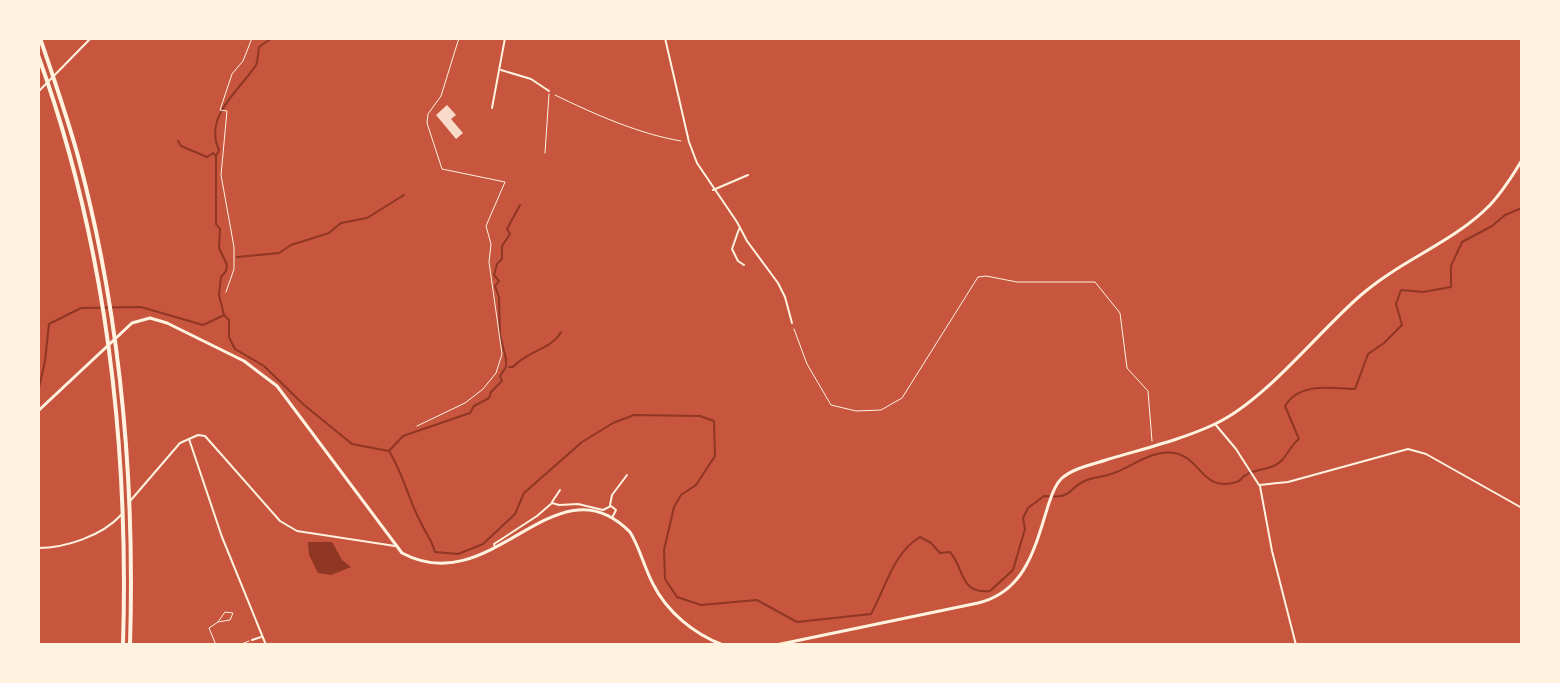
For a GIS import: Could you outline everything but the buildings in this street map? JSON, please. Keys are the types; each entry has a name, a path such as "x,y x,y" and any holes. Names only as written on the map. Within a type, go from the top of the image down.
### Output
{"highway":[{"path":"40,38 79,162 100,258 120,376 128,466 130,645"},
{"path":"38,55 72,164 100,296 112,379 120,464 123,645"}],"main road":[{"path":"776,645 1000,596 1010,588 1033,555 1050,500 1061,479 1078,469 1215,424 1250,400 1364,292 1397,266 1479,215 1508,183 1522,160"},
{"path":"38,411 132,323 150,318 167,323 244,361 277,386 395,546 411,558 440,564 466,561 496,548 544,520 566,511 583,509 612,518 631,533 654,586 666,604 697,633 723,645"}],"street":[{"path":"38,92 91,38"},
{"path":"492,108 505,38"},
{"path":"665,38 689,142 697,163 785,297 792,323"},
{"path":"500,70 531,79 549,91"},
{"path":"713,190 748,175"},
{"path":"739,228 732,249 744,265"},
{"path":"1215,424 1259,485 1296,645"},
{"path":"38,548 74,542 113,523 180,443 198,435 205,436 280,521 297,531 395,546"},
{"path":"189,439 222,537 266,645"},
{"path":"1259,485 1288,482 1408,449 1426,454 1522,508"},
{"path":"611,506 612,495 627,475"},
{"path":"496,548 494,544 537,516 552,503 560,490"},
{"path":"552,503 578,504 603,510 611,506"},
{"path":"611,506 616,510 612,518"},
{"path":"252,640 262,636"}],"lane":[{"path":"545,153 549,91"},
{"path":"216,645 209,628 218,622"},
{"path":"239,645 252,640"}],"path":[{"path":"226,292 234,269 234,247 221,175 227,111 220,110 232,74 243,61 252,38"},
{"path":"417,426 465,403 483,389 496,373 502,354 490,270 491,244 486,226 505,182 442,169 427,123 428,114 441,96 459,38"},
{"path":"549,91 663,138 689,142"},
{"path":"792,323 807,364 831,405 867,412 881,410 902,398 978,277 1017,282 1095,282 1120,313 1126,365 1148,391 1153,445"}],"shaded area":[{"path":"308,542 332,542 342,560 351,567 331,575 318,573 309,555"}],"waterway":[{"path":"224,315 219,295 221,277 227,265 219,248 220,229 216,224 216,156 219,150 215,138 216,126 226,104 256,65 259,47 272,38"},
{"path":"178,141 181,146 207,157 213,153 216,156"},
{"path":"237,257 279,253 291,245 329,233 341,223 367,218 404,195"},
{"path":"389,451 403,436 470,413 474,406 489,398 502,381 500,376 506,367 506,359 495,286 499,281 494,275 502,259 502,246 510,234 507,229 520,205"},
{"path":"38,392 49,324 81,308 141,307 203,325 224,315 229,320 229,337 235,349 264,366 303,404 352,444 389,451 435,552 458,554 483,544 515,514 524,493 582,442 613,423 634,415 700,416 714,421 715,456 696,485 681,495 674,507 664,550 665,579 677,597 701,605 757,600 797,622 871,614 897,561 920,537 940,553 950,552 973,589 990,591 1013,570 1025,529 1023,518 1028,508 1044,496 1061,496 1080,483 1119,471 1157,454 1183,456 1209,479 1225,484 1276,465 1299,439 1285,406 1291,398 1316,388 1355,389 1368,354 1402,325 1396,304 1401,290 1423,292 1451,287 1451,266 1462,242 1522,208"},
{"path":"509,367 551,343 561,332"}]}
